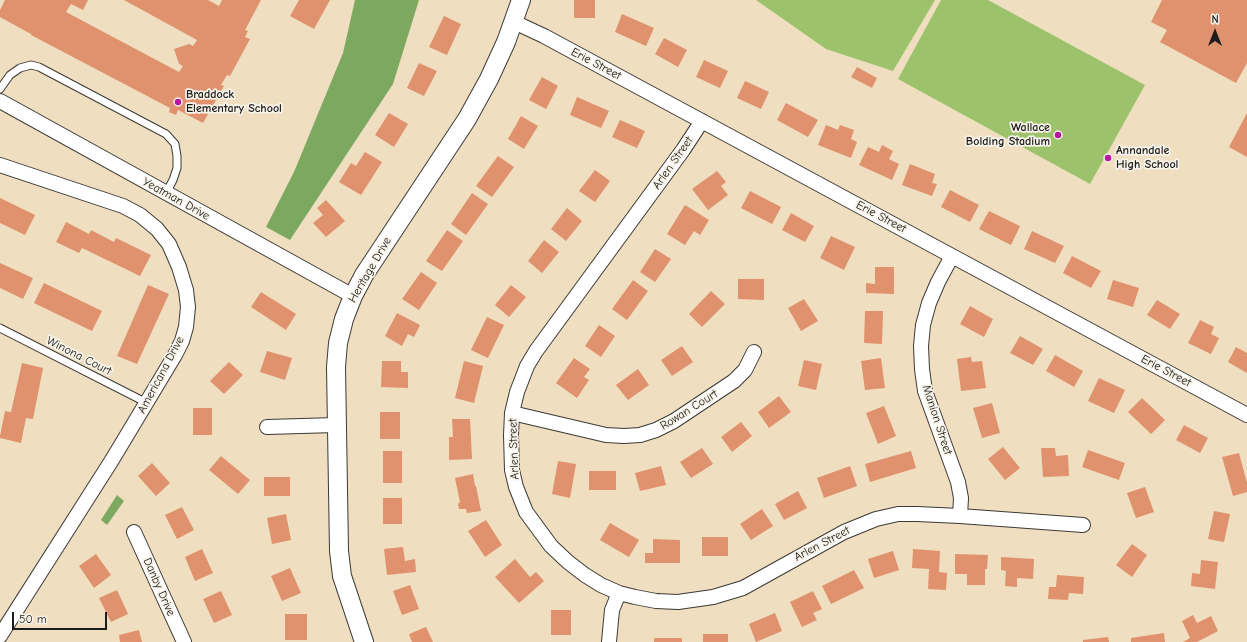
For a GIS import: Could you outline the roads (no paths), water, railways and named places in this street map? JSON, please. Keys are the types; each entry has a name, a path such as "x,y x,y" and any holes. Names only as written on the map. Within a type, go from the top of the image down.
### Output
{"street":[{"name":"Heritage Drive","path":"364,642 342,576 339,551 336,425 336,367 338,343 344,319 353,296 364,275 467,119 489,78 514,22 521,0"},
{"name":"Erie Street","path":"514,22 544,36 1247,415"},
{"name":"Yeatman Drive","path":"0,101 353,296"},
{"name":"Arlen Street","path":"702,121 683,150 536,351 527,366 517,392 512,413 512,470 516,488 526,512 551,546 568,562 601,585 619,593 656,601 678,602 713,597 743,588 844,532 876,519 898,514 960,516 1083,525"},
{"name":"Americana Drive","path":"0,165 123,206 140,215 156,229 169,244 179,267 186,290 188,307 186,326 182,341 175,355 147,403 0,636"},
{"name":"Manion Street","path":"952,256 929,303 923,326 921,346 925,391 958,482 961,498 960,516"},
{"name":"Rowan Court","path":"512,413 606,435 624,436 656,430 674,421 734,381 745,370 754,352"},
{"path":"267,427 336,425"},
{"name":"Danby Drive","path":"134,532 184,642"},
{"path":"609,642 612,610 619,593"}],"lane":[{"path":"0,89 10,75 20,68 31,65 39,66 166,134 175,144 177,168 166,193"},
{"name":"Winona Court","path":"0,328 147,403"}],"place":[{"name":"Braddock Elementary School","path":"178,102"},
{"name":"Wallace Bolding Stadium","path":"1058,135"},
{"name":"Annandale High School","path":"1108,158"}]}
